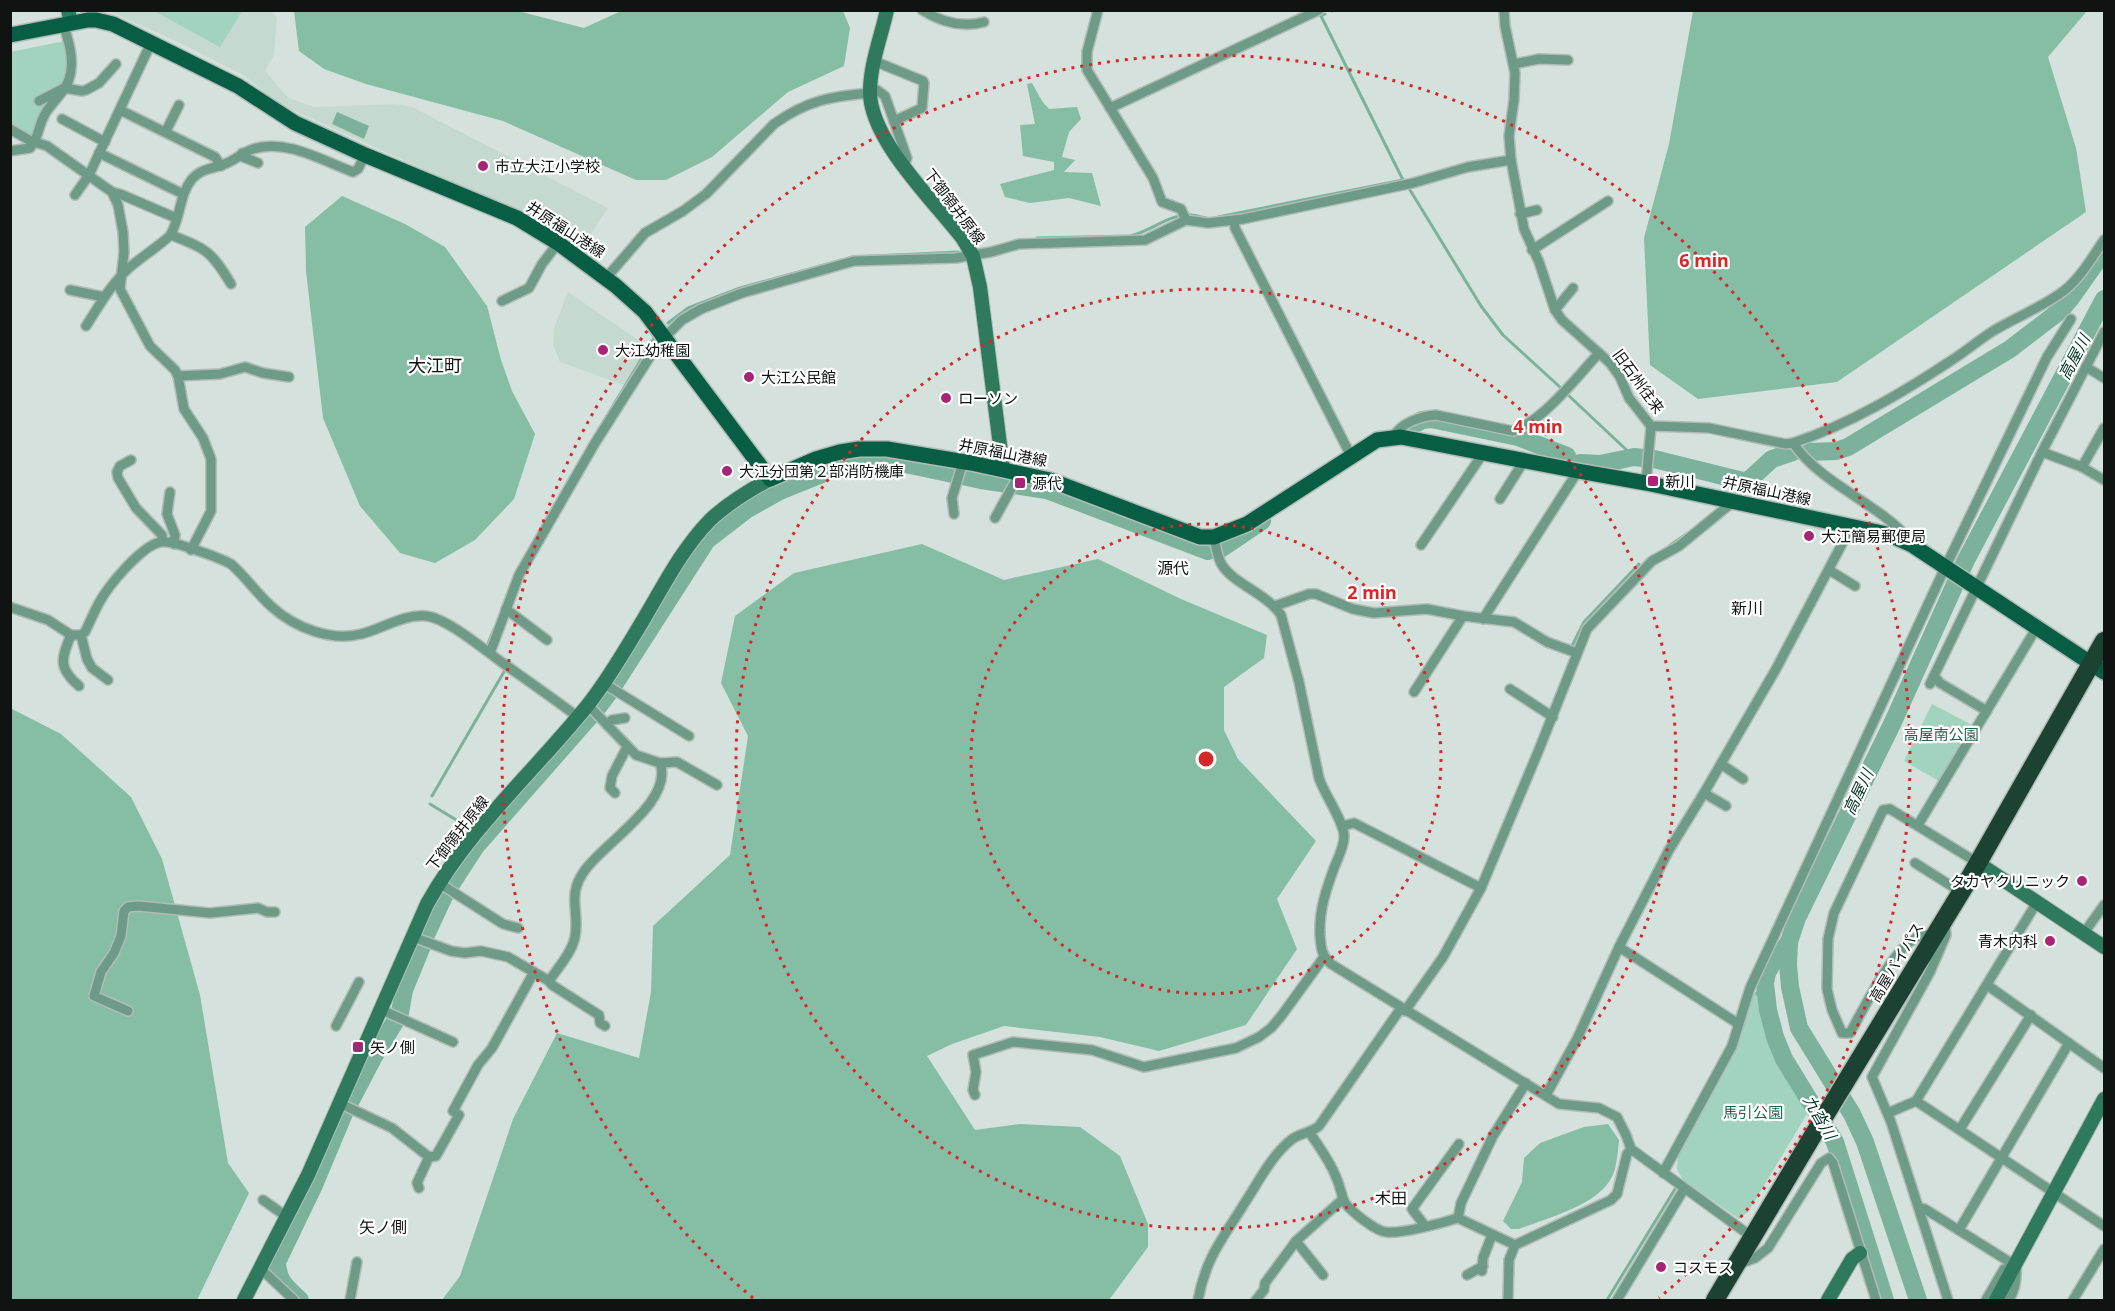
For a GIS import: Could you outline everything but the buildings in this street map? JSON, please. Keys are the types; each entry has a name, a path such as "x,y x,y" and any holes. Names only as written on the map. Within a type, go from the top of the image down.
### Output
{"highway":[{"name":"高屋バイパス","path":"1715,1300 1857,1061 2098,668 2104,641"}],"main road":[{"name":"下御領井原線","path":"887,10 874,61 870,92 874,117 885,142 963,239 973,256 980,287 1003,469"},
{"name":"井原福山港線","path":"10,35 67,19 107,22 238,86 295,123 516,218 558,243 606,278 645,312 770,479 816,459 840,452 887,449 960,471 1003,469 1016,481 1060,484 1200,537 1214,537"},
{"name":"井原福山港線","path":"1394,436 1646,483 1887,534 1912,545 2098,668"},
{"path":"1214,537 1247,524 1377,440 1394,436"},
{"name":"下御領井原線","path":"244,1300 308,1175 413,937 445,886 471,837 588,705 642,622 671,571 697,535 730,503 770,479"},
{"path":"1978,862 2104,947"},
{"path":"1996,1300 2104,1099"},
{"path":"1828,1300 1852,1259 1860,1253"}],"street":[{"path":"922,10 945,21 973,25 984,22"},
{"path":"1098,10 1086,61 1090,78 1153,178 1162,202 1181,209 1185,217"},
{"path":"1110,108 1319,10"},
{"name":"旧石州往来","path":"1504,10 1505,26 1514,64 1514,100 1509,136 1520,214 1555,310 1562,320 1615,370 1629,398 1651,426 1709,428 1786,444 1794,443"},
{"path":"10,151 30,148 36,142 44,115 69,80 72,66 67,19"},
{"path":"75,195 89,175 151,43"},
{"path":"1514,64 1539,59 1568,60"},
{"path":"874,61 924,83 922,108 894,122"},
{"path":"39,101 64,88 86,90 99,83 116,64"},
{"path":"606,278 645,233 700,199 774,124 814,101 877,90 885,96 907,158 904,166"},
{"path":"165,131 178,105"},
{"path":"120,110 215,158 221,166"},
{"path":"62,119 105,142"},
{"path":"10,129 47,146 112,192 176,218"},
{"path":"86,326 104,297 121,277 136,261 171,235 183,194 197,175 209,168 229,163 242,153 261,146 294,149 353,172 358,169 365,155"},
{"path":"99,153 183,194"},
{"path":"242,153 243,157 258,163"},
{"path":"490,653 519,576 595,443 665,337 682,320 701,309 831,267 870,259 956,258 1019,244 1145,240 1185,217 1208,223 1233,220 1413,183 1468,167 1511,160"},
{"path":"112,192 118,205 123,232 124,252 120,289 150,346 178,375 184,409 203,438 211,459 211,511 191,549"},
{"path":"1532,250 1608,201"},
{"path":"1520,214 1537,210"},
{"path":"1233,220 1351,456"},
{"path":"171,235 199,246 213,256 231,284"},
{"path":"1912,545 1900,531 1876,511 1827,477 1794,443 1826,432 1860,416 1992,332 2055,297 2067,289 2104,240"},
{"path":"502,301 529,288 542,264 558,243"},
{"path":"1555,310 1573,288"},
{"path":"70,290 104,297"},
{"path":"1663,1173 1732,1046 1737,1023 1750,988 2047,357 2071,319"},
{"path":"1987,711 1932,680 1975,586 2104,332"},
{"path":"1394,436 1397,430 1405,425 1425,416 1436,415 1513,431 1519,429 1545,410 1599,353"},
{"path":"178,375 220,374 245,367 263,373 289,377"},
{"path":"2086,367 2104,378"},
{"path":"1646,483 1651,426"},
{"path":"2082,467 2104,428"},
{"path":"1421,545 1484,452"},
{"path":"2042,452 2082,467 2104,480"},
{"path":"131,460 120,466 117,472 118,478 136,508 159,530 162,542"},
{"path":"1500,499 1524,461"},
{"path":"954,514 952,498 960,471"},
{"path":"1483,619 1578,471"},
{"path":"995,518 1016,481"},
{"path":"170,492 167,514 175,535 174,544"},
{"path":"1198,1300 1203,1278 1215,1249 1262,1176 1289,1141 1296,1136 1310,1133 1319,1126 1443,957 1481,888 1553,717 1587,629 1638,573 1652,561 1679,546 1734,501"},
{"path":"1546,1095 1577,1039 1619,947 1668,850 1776,669 1851,527"},
{"path":"1214,537 1223,567 1275,606 1285,625 1319,778 1323,791 1342,826 1344,837 1323,897 1320,918 1321,948 1324,957 1330,964 1403,1010 1559,1104 1599,1108 1617,1117 1631,1149 1752,1237"},
{"path":"79,686 69,678 63,667 64,653 76,635 85,632 100,602 123,572 147,549 162,542 191,549 231,564 272,608 290,620 323,633 338,636 361,634 410,617 426,616 446,623 578,717"},
{"path":"1828,570 1855,586"},
{"path":"1275,606 1309,594 1316,594 1353,609 1374,613 1427,609 1514,622 1547,642 1577,653"},
{"path":"10,607 48,620 76,635 92,668 108,680"},
{"path":"506,609 547,640"},
{"path":"1414,692 1463,616"},
{"path":"1917,825 2037,627"},
{"path":"603,683 689,736"},
{"path":"1510,688 1553,717"},
{"path":"588,705 636,755 660,763 677,762 717,785"},
{"path":"607,725 612,720 625,718"},
{"path":"615,793 610,788 612,776 627,747"},
{"path":"549,981 574,939 573,899 583,872 657,794 662,783 663,772 660,763"},
{"path":"1720,764 1743,778"},
{"path":"1704,793 1726,806"},
{"path":"1934,934 1921,935 1910,941 1893,960 1850,1033 1842,1033 1832,1010 1827,989 1828,939 1834,913 1883,810 1890,808 1978,862"},
{"path":"1342,826 1354,823 1481,888"},
{"path":"1915,863 1961,892"},
{"path":"445,886 503,924 518,928"},
{"path":"1888,1113 1916,1101 2037,902"},
{"path":"2084,933 2104,906"},
{"path":"128,1011 94,996 101,972 114,953 121,936 124,911 128,907 210,913 258,908 267,912 275,912"},
{"path":"1945,917 1946,935 1935,962 1872,1077 1888,1113 1948,1300"},
{"path":"413,937 451,951 465,953 481,951 508,957 599,1015 600,1023 605,1026"},
{"path":"1619,947 1737,1023"},
{"path":"975,1095 973,1090 976,1072 973,1055 1009,1042 1092,1050 1144,1066 1247,1044 1265,1032 1282,1016 1324,957"},
{"path":"339,1104 392,1128 429,1157 436,1156 459,1115 453,1111 478,1065 492,1048 534,972"},
{"path":"336,1026 359,982"},
{"path":"1987,985 2104,1068"},
{"path":"382,1010 453,1042"},
{"path":"1960,1129 2031,1015"},
{"path":"1959,1230 2069,1043"},
{"path":"1458,1218 1461,1203 1493,1136 1526,1083"},
{"path":"1916,1101 2104,1226"},
{"path":"1310,1133 1330,1163 1348,1207 1376,1228 1386,1232 1443,1223 1458,1218 1515,1245"},
{"path":"1425,1226 1412,1209 1459,1144"},
{"path":"1508,1300 1509,1260 1515,1245 1521,1240 1603,1206 1611,1200 1617,1194 1627,1154 1631,1149"},
{"path":"419,1188 417,1183 429,1157"},
{"path":"1736,1265 1755,1258 1768,1248 1821,1163 1831,1158 1876,1300"},
{"path":"1617,1300 1684,1189"},
{"path":"1256,1300 1265,1283 1296,1241 1343,1199"},
{"path":"262,1200 287,1217"},
{"path":"1919,1208 1925,1209 2016,1266"},
{"path":"1467,1275 1483,1268 1483,1258 1492,1235"},
{"path":"1296,1241 1323,1275"},
{"path":"2073,1300 2104,1249"},
{"path":"350,1300 357,1262"},
{"path":"1986,1300 2004,1269 2016,1266"},
{"path":"2009,1300 2017,1275 2016,1266"},
{"path":"261,1269 294,1300"}],"shaded area":[{"path":"91,11 272,11 277,18 274,55 265,71 288,98 314,107 396,104 412,107 608,208 580,250 521,213 277,103 245,76 178,42 111,12"},
{"path":"294,11 518,11 584,28 621,11 843,11 850,28 844,66 788,92 712,157 666,180 636,180 503,121 366,84 324,69 299,51"},
{"path":"1693,11 2087,11 2048,57 2076,148 2086,212 1837,382 1698,399 1650,365 1644,238 1669,144"},
{"path":"1032,83 1049,109 1077,107 1081,119 1069,132 1062,157 1075,160 1064,172 1092,173 1101,206 1069,198 1030,203 1005,197 1000,184 1054,170 1054,162 1023,156 1020,125 1035,124 1027,84"},
{"path":"337,112 369,126 364,139 332,124"},
{"path":"342,196 405,224 445,247 487,306 501,360 512,391 535,434 514,499 475,540 435,563 400,553 360,506 323,418 306,271 305,227"},
{"path":"568,292 647,346 624,385 560,362 553,344 554,328"},
{"path":"922,544 1004,580 1098,559 1181,599 1267,635 1264,658 1224,687 1224,730 1238,759 1316,841 1277,899 1297,949 1246,1025 1159,1051 1100,1037 1004,1026 952,1044 927,1056 975,1130 1020,1124 1080,1127 1120,1156 1148,1224 1148,1247 1109,1300 442,1300 460,1276 513,1119 557,1033 639,1058 651,992 653,926 730,855 748,736 721,683 735,616 794,573"},
{"path":"10,708 61,734 131,797 162,859 200,995 228,1163 249,1193 197,1300 11,1300"},
{"path":"1608,1124 1619,1140 1618,1151 1610,1181 1600,1191 1575,1208 1519,1229 1511,1229 1503,1221 1522,1182 1524,1158 1540,1143 1584,1127"}],"green space":[{"path":"154,11 242,11 220,47"},
{"path":"65,41 69,66 64,81 44,109 32,136 11,123 10,52"},
{"name":"高屋南公園","path":"1932,704 1972,725 1939,781 1904,761"},
{"name":"馬引公園","path":"1754,992 1762,992 1766,1025 1777,1054 1810,1109 1748,1212 1739,1219 1683,1180 1677,1169 1678,1152 1743,1026"}],"waterway":[{"path":"1218,217 1403,180 1321,16 1325,14"},
{"path":"1410,190 1481,306 1503,335 1561,388"},
{"path":"1037,238 1130,236 1179,216 1191,215 1206,218"},
{"path":"1810,452 1836,451 1848,447 2010,349 2061,310 2104,251"},
{"path":"668,323 688,308 740,288 853,257 958,252"},
{"name":"高屋川","path":"1918,1300 1865,1142 1852,1114 1799,1028 1790,987 1789,942 1797,918 1893,722 1966,560 2104,299"},
{"path":"599,429 654,338"},
{"path":"1567,394 1634,457"},
{"path":"1412,426 1422,420 1431,419 1518,437 1567,456"},
{"path":"1654,459 1743,481 1749,480 1772,459 1793,452"},
{"path":"1580,463 1600,464 1634,457 1643,458"},
{"path":"614,685 707,540 746,510 780,491 857,460 868,458 896,462 981,480 1047,490 1208,551"},
{"path":"546,520 577,466"},
{"path":"1736,494 1749,480"},
{"path":"1219,550 1262,521"},
{"path":"1669,546 1685,535"},
{"path":"1572,646 1584,622 1639,564"},
{"path":"487,646 494,629"},
{"path":"432,796 505,670 484,654"},
{"path":"598,707 610,691"},
{"path":"425,937 446,892 476,846 592,714"},
{"path":"430,804 461,825"},
{"name":"九沓川","path":"1789,942 1772,964 1765,983 1768,1010 1775,1037 1784,1059 1835,1142 1885,1300"},
{"path":"400,1013 404,990 422,946"},
{"path":"1757,994 1761,981 1767,973"},
{"path":"350,1102 396,1020"},
{"path":"300,1300 281,1279 277,1262 314,1185 345,1111"},
{"path":"1607,1300 1675,1189"}],"place":[{"name":"市立大江小学校","path":"483,166"},
{"name":"大江幼稚園","path":"603,350"},
{"name":"大江公民館","path":"749,377"},
{"name":"ローソン","path":"946,398"},
{"name":"大江分団第２部消防機庫","path":"727,471"},
{"name":"新川","path":"1653,481"},
{"name":"源代","path":"1020,483"},
{"name":"大江簡易郵便局","path":"1809,536"},
{"name":"タカヤクリニック","path":"2082,881"},
{"name":"青木内科","path":"2050,941"},
{"name":"矢ノ側","path":"358,1047"},
{"name":"コスモス","path":"1661,1267"}],"district":[{"name":"大江町","path":"435,365"},
{"name":"源代","path":"1173,568"},
{"name":"新川","path":"1747,608"},
{"name":"木田","path":"1391,1198"},
{"name":"矢ノ側","path":"383,1227"}]}
